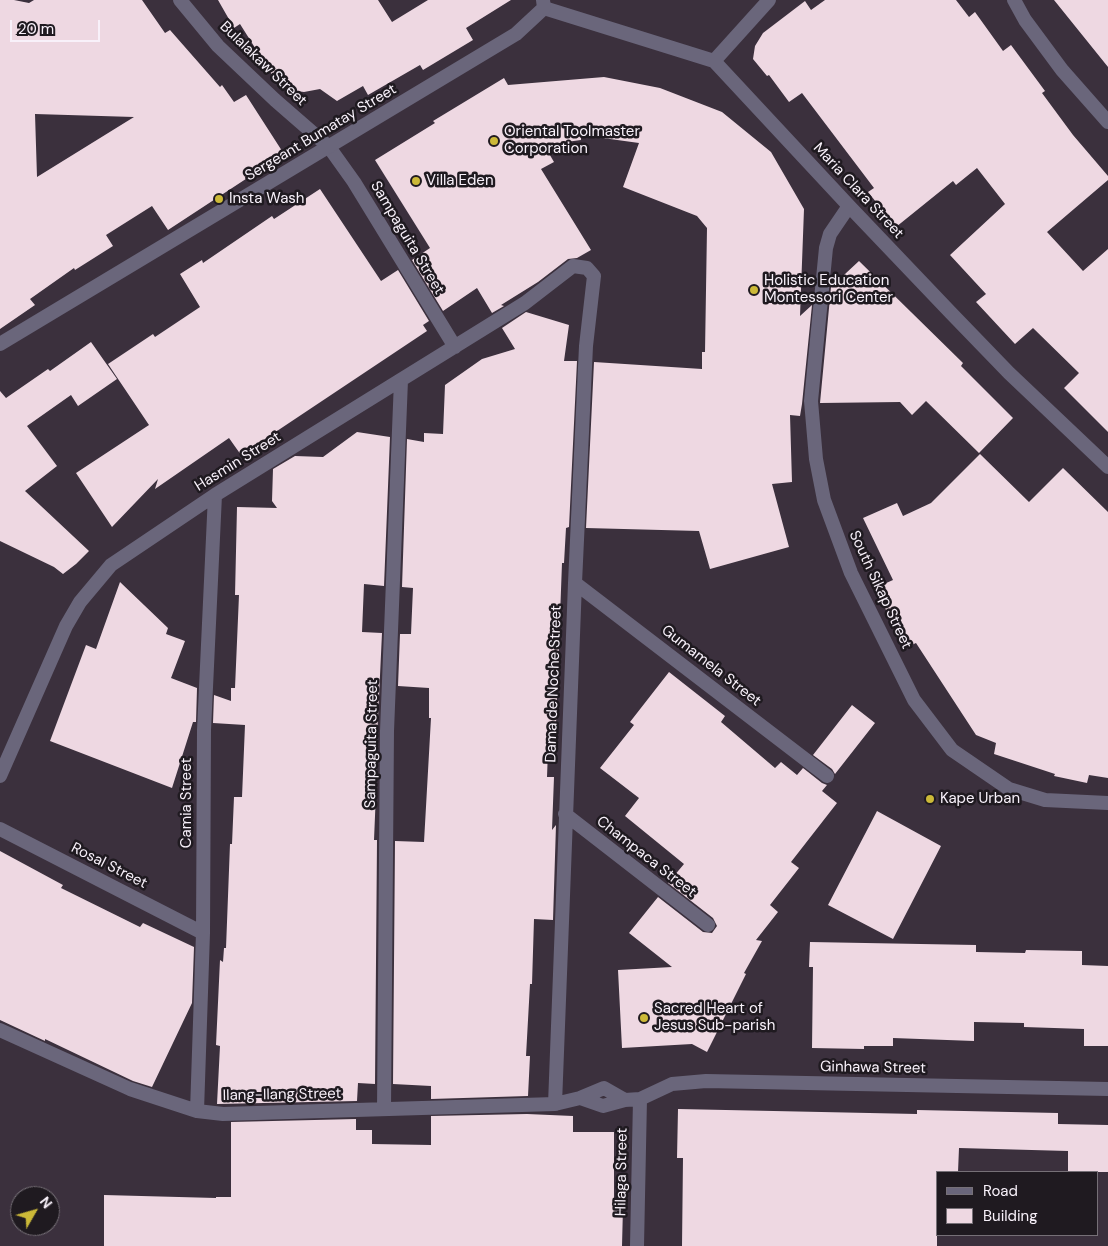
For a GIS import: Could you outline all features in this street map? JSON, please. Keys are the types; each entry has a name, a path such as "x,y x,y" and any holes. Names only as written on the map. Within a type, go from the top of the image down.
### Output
{"street":[{"name":"Bulalakaw Street","path":"180,0 218,46 275,100 329,147"},
{"path":"714,61 770,0"},
{"path":"1014,0 1062,70 1108,122"},
{"name":"Sergeant Bumatay Street","path":"0,344 516,34 543,4"},
{"name":"Maria Clara Street","path":"543,4 714,61 848,206 1010,373 1108,467"},
{"name":"Sampaguita Street","path":"329,147 354,182 455,347"},
{"name":"South Sikap Street","path":"848,206 830,234 826,248 811,401 816,459 824,500 851,573 914,700 952,750 1009,789 1045,800 1108,803"},
{"name":"Hasmin Street","path":"0,776 66,626 80,602 111,565 215,495 525,303 574,266 587,268"},
{"name":"Dama de Noche Street","path":"555,1104 565,814 586,346 594,276 587,268"},
{"name":"Sampaguita Street","path":"384,1109 387,731 401,380"},
{"name":"Camia Street","path":"197,1111 202,933 204,730 215,495"},
{"name":"Gumamela Street","path":"575,582 827,776"},
{"name":"Champaca Street","path":"565,814 708,925"},
{"name":"Rosal Street","path":"0,829 202,933"},
{"name":"Ilang-Ilang Street","path":"0,1030 130,1089 197,1111 223,1114 555,1104 580,1098 604,1088 625,1100 640,1099"},
{"name":"Ginhawa Street","path":"640,1099 672,1084 706,1081 1108,1089"},
{"name":"Hilaga Street","path":"637,1246 640,1099"}],"building":[{"path":"0,0 29,3 34,0 142,0 165,33 170,30 220,87 222,85 234,102 246,95 284,154 168,230 152,206 106,235 113,246 75,270 74,268 30,299 35,305 0,329","holes":["35,114 134,117 37,177"]},
{"path":"218,0 378,0 392,22 428,0 511,0 466,28 473,40 423,70 420,65 368,95 363,86 337,101 320,89 304,92 281,89 240,24 234,28"},
{"path":"825,0 956,0 969,17 975,12 1003,51 1011,45 1045,91 1042,93 1073,135 1108,176 1108,180 1047,232 1083,271 1108,249 1108,432 1064,388 1079,373 1033,328 1015,344 976,302 986,294 950,255 1005,204 977,168 956,185 953,181 896,227 868,192 874,188 802,93 789,102 769,75 767,76 753,59 755,46 763,33 805,1 811,10"},
{"path":"1054,0 1108,0 1108,67"},
{"path":"604,77 660,88 722,112 771,152 804,209 800,316 812,305 802,404 800,416 790,415 792,482 772,484 789,547 710,569 699,531 586,528 594,362 702,369 702,352 705,352 707,228 697,216 623,187 639,143 581,135 581,140 544,145 554,162 541,169 591,250 577,258 568,259 492,313 477,288 443,311 412,260 430,248 375,160 435,123 433,121 504,78 508,85"},
{"path":"320,189 381,281 398,270 429,321 423,325 427,331 241,455 229,438 155,489 158,479 112,527 76,473 149,425 108,364 153,334 155,337 200,307 180,274 202,260 203,263 272,216 274,219"},
{"path":"859,261 963,363 961,366 1013,418 979,453 926,401 912,415 900,402 820,403 831,287"},
{"path":"526,312 569,325 564,361 577,361 569,527 566,528 564,563 562,563 556,725 549,724 547,777 554,777 552,830 556,825 553,920 534,919 532,984 530,984 526,1056 530,1056 528,1096 431,1099 431,1086 393,1084 395,841 424,842 431,718 429,718 429,688 398,686 400,634 411,634 413,588 402,587 407,439 424,442 424,433 443,434 445,385 482,359 515,349 502,328"},
{"path":"91,342 117,379 78,406 71,395 27,426 57,466 25,491 89,551 63,574 54,567 0,541 0,391 6,398 48,369 50,371"},
{"path":"357,432 390,437 384,586 364,584 362,632 382,633 374,840 377,840 375,1084 358,1083 357,1101 217,1104 220,1046 216,1045 220,960 223,962 224,948 226,948 230,844 232,844 234,797 242,797 245,725 213,723 214,695 231,701 231,688 235,688 239,595 235,595 237,507 277,508 272,501 273,469 295,456 323,457"},
{"path":"980,454 1029,502 1063,468 1108,512 1108,778 1089,775 1087,783 1054,776 1055,774 994,754 996,743 976,735 916,643 905,648 875,588 893,580 863,518 897,503 903,516 931,503"},
{"path":"120,582 168,628 166,634 185,641 171,678 197,688 196,722 193,722 172,788 50,741 86,645 96,649"},
{"path":"669,672 725,716 721,722 775,768 781,762 797,775 803,768 827,785 822,791 837,803 791,862 799,868 770,905 778,912 756,940 762,941 744,973 746,974 707,1052 692,1044 622,1048 618,970 672,967 629,933 658,897 703,932 712,933 717,926 713,918 668,883 684,864 625,816 639,798 600,768 634,725 630,722"},
{"path":"852,705 875,723 835,774 832,769 813,755"},
{"path":"877,811 941,846 893,939 828,905"},
{"path":"0,851 63,885 61,888 140,927 143,923 194,947 192,1003 152,1087 133,1081 0,1020"},
{"path":"810,942 976,945 976,952 1025,953 1026,950 1082,951 1082,965 1108,966 1108,1046 1084,1046 1084,1029 1024,1027 1024,1023 974,1022 974,1041 893,1038 893,1046 864,1046 864,1049 812,1048 813,967 809,967"},
{"path":"678,1109 917,1114 917,1110 1058,1113 1058,1124 1108,1125 1108,1172 1068,1171 1068,1151 959,1148 958,1171 936,1171 937,1246 682,1246 683,1158 677,1158"},
{"path":"527,1114 573,1116 573,1132 614,1132 614,1207 623,1207 622,1246 104,1246 104,1195 231,1197 231,1122 356,1119 356,1130 372,1130 372,1144 431,1145 431,1116"}],"place":[{"name":"Oriental Toolmaster Corporation","path":"494,141"},
{"name":"Villa Eden","path":"416,181"},
{"name":"Insta Wash","path":"219,199"},
{"name":"Holistic Education Montessori Center","path":"754,290"},
{"name":"Kape Urban","path":"930,799"},
{"name":"Sacred Heart of Jesus Sub-parish","path":"644,1018"}]}
